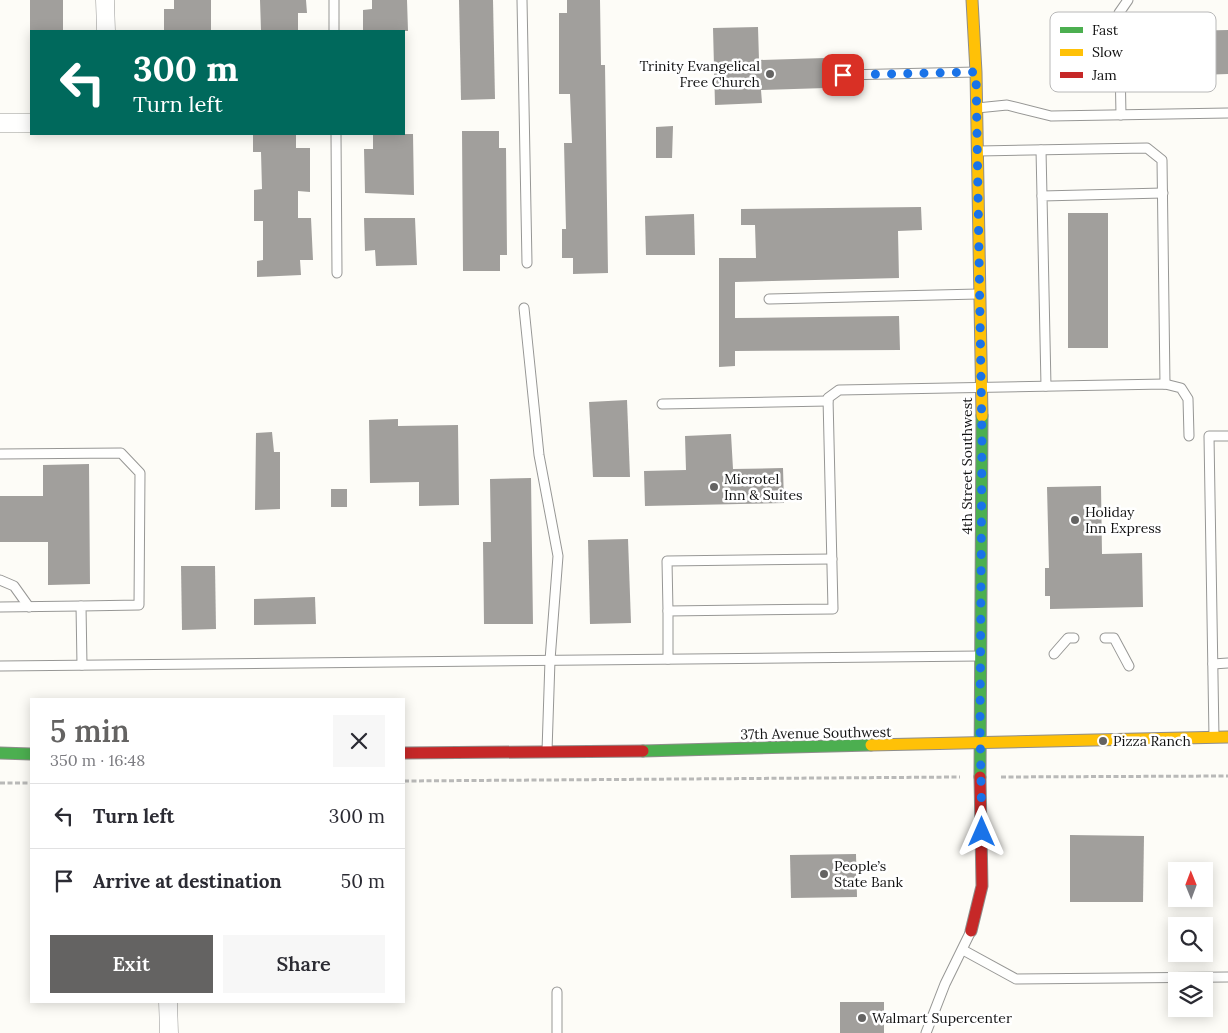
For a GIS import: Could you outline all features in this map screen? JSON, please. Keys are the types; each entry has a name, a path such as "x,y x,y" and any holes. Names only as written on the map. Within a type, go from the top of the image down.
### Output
{"street":[{"path":"105,0 106,30"},
{"name":"4th Street Southwest","path":"971,931 982,886 980,656 982,387 977,108 972,0"},
{"path":"0,122 30,123"},
{"name":"37th Avenue Southwest","path":"405,754 980,745 1228,737"},
{"path":"0,754 30,754"},
{"path":"168,1003 169,1033"}],"lane":[{"path":"334,0 334,30"},
{"path":"522,0 527,263"},
{"path":"1120,12 1128,0"},
{"path":"843,75 976,72"},
{"path":"1121,92 1121,115"},
{"path":"977,108 1007,105 1051,116 1228,113"},
{"path":"336,135 337,273"},
{"path":"977,151 1147,148 1162,160 1165,384"},
{"path":"1041,150 1046,386"},
{"path":"1042,196 1163,193"},
{"path":"769,299 980,294"},
{"path":"524,308 539,455 558,556 550,660 547,753"},
{"path":"668,611 833,609 828,398 839,390 1165,384 1181,388 1188,398 1189,436"},
{"path":"662,404 828,401"},
{"path":"1214,737 1209,436 1228,436"},
{"path":"0,454 120,453 140,472 139,605 0,607"},
{"path":"668,659 667,561 832,559"},
{"path":"0,580 14,586 29,607"},
{"path":"81,606 82,665"},
{"path":"1054,654 1068,638 1074,638"},
{"path":"1105,638 1114,638 1129,666"},
{"path":"0,666 980,656"},
{"path":"1213,664 1228,663"},
{"path":"926,1033 945,984 971,931"},
{"path":"963,950 1016,979 1228,977"},
{"path":"557,992 557,1033"}],"path":[{"path":"1013,777 1228,776"},
{"path":"405,781 944,777"},
{"path":"0,783 30,783"}],"building":[{"path":"30,0 63,0 63,30 30,30"},
{"path":"174,0 211,0 211,30 164,30 164,9 174,9"},
{"path":"260,0 306,0 307,13 298,13 298,30 261,30"},
{"path":"372,0 407,0 408,31 363,30 363,10 372,9"},
{"path":"459,0 493,0 495,99 461,100"},
{"path":"567,0 600,0 601,65 605,65 608,273 573,274 573,258 562,258 562,229 566,229 564,143 572,143 570,94 559,94 559,13 567,13"},
{"name":"Trinity Evangelical Free Church","path":"758,27 759,60 825,58 826,88 761,90 762,103 715,105 713,28"},
{"path":"1216,30 1228,30 1228,74 1216,74"},
{"path":"673,126 672,158 656,158 656,127"},
{"path":"462,131 499,131 499,148 506,148 507,255 500,255 500,271 463,271"},
{"path":"413,134 414,195 365,193 364,149 373,149 373,135"},
{"path":"253,135 296,135 296,148 310,148 310,192 298,191 298,218 311,218 313,260 300,260 301,275 257,277 257,261 263,260 263,221 254,221 254,190 262,189 261,152 253,152"},
{"path":"921,207 922,230 898,231 899,278 735,282 735,318 899,316 900,350 735,351 735,366 719,367 719,258 756,258 755,225 741,225 741,209"},
{"path":"1068,213 1108,213 1108,348 1068,348"},
{"path":"694,214 695,255 646,255 645,216"},
{"path":"364,218 415,218 417,265 376,266 375,250 365,251"},
{"path":"627,400 630,477 593,477 589,402"},
{"path":"398,419 398,426 458,425 459,505 419,506 419,482 370,483 369,420"},
{"path":"272,432 274,452 280,452 280,509 255,510 256,433"},
{"name":"Microtel Inn & Suites","path":"731,434 733,469 783,468 784,503 645,506 644,471 686,470 685,436"},
{"path":"89,464 90,584 48,585 48,542 0,542 0,496 43,496 43,465"},
{"path":"531,478 533,624 484,624 483,542 491,542 490,479"},
{"name":"Holiday Inn Express","path":"1101,486 1102,554 1142,553 1143,607 1050,609 1050,596 1045,596 1045,568 1049,568 1047,487"},
{"path":"331,489 347,489 347,507 331,507"},
{"path":"628,539 631,623 590,624 588,540"},
{"path":"181,566 215,566 216,629 182,630"},
{"path":"315,597 316,624 254,625 254,599"},
{"path":"1070,835 1144,836 1143,902 1070,902"},
{"path":"856,854 857,897 791,898 790,855"},
{"name":"Walmart Supercenter","path":"840,1002 884,1002 884,1033 840,1033"}],"traffic: fast":[{"path":"980,777 982,416"},
{"path":"643,751 871,745"},
{"path":"0,753 30,754"}],"traffic: slow":[{"path":"972,0 976,72 982,416"},
{"path":"871,745 1228,737"}],"traffic: jam":[{"path":"405,753 643,751"},
{"path":"971,931 982,886 980,777"}],"place":[{"name":"Trinity Evangelical Free Church","path":"770,74"},
{"name":"Microtel Inn & Suites","path":"714,487"},
{"name":"Holiday Inn Express","path":"1075,520"},
{"name":"Pizza Ranch","path":"1103,741"},
{"name":"People’s State Bank","path":"824,874"},
{"name":"Walmart Supercenter","path":"862,1018"}],"route":[{"path":"843,75 976,72 982,439 980,745 982,832"}]}
